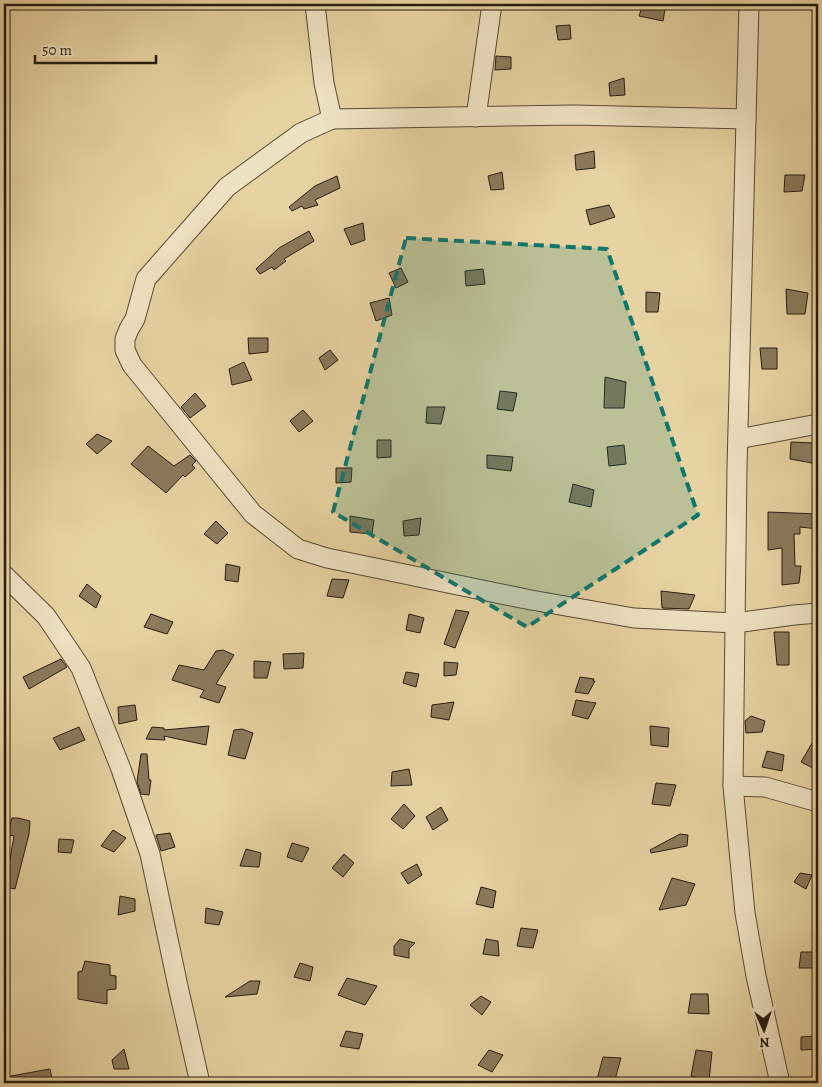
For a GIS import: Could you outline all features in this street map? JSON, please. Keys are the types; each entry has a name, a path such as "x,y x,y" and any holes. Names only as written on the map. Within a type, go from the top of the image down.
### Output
{"street":[{"path":"315,4 324,84 332,119"},
{"path":"476,117 492,4"},
{"path":"749,4 738,439 733,786 745,913 756,976 780,1083"},
{"path":"746,118 574,115 332,119 301,133 228,187 146,279 136,319 125,339 125,350 132,365 253,514 298,549 327,558 531,600 634,618 735,622 818,613"},
{"path":"738,439 818,424"},
{"path":"4,575 46,616 81,668 121,769 150,854 200,1083"},
{"path":"733,786 765,787 818,802"}],"highlighted area":[{"path":"406,238 607,249 698,515 527,627 333,512"}],"building":[{"path":"643,4 666,4 663,21 639,16"},
{"path":"570,25 571,39 558,40 556,26"},
{"path":"496,56 511,57 511,69 495,70"},
{"path":"624,78 625,95 610,96 609,83"},
{"path":"594,151 595,168 576,170 575,155"},
{"path":"502,172 504,189 491,190 488,176"},
{"path":"785,175 805,175 802,191 784,192"},
{"path":"337,176 340,188 315,200 318,205 304,209 302,206 292,211 289,207 315,186"},
{"path":"609,205 615,217 590,225 586,210"},
{"path":"363,223 365,240 351,245 344,229"},
{"path":"309,231 314,241 284,259 286,261 274,270 272,267 260,274 256,269 279,248"},
{"path":"401,268 408,282 396,288 389,273"},
{"path":"483,269 485,284 466,286 465,271"},
{"path":"786,289 808,293 805,314 787,314"},
{"path":"646,292 660,293 658,312 646,312"},
{"path":"389,298 392,315 376,321 370,303"},
{"path":"248,338 268,338 268,352 249,354"},
{"path":"760,348 777,348 777,369 762,369"},
{"path":"330,350 338,360 325,370 319,358"},
{"path":"244,362 252,380 232,385 229,369"},
{"path":"605,377 626,382 624,408 604,408"},
{"path":"500,391 517,393 513,411 497,409"},
{"path":"195,393 206,406 190,418 181,407"},
{"path":"427,407 445,407 441,424 426,423"},
{"path":"303,410 313,421 299,432 290,421"},
{"path":"97,434 112,441 97,454 86,444"},
{"path":"377,440 391,440 391,457 377,458"},
{"path":"791,442 814,443 812,463 790,459"},
{"path":"624,445 626,464 609,466 607,447"},
{"path":"148,446 174,466 190,455 196,461 192,465 195,468 185,477 183,475 166,493 131,464"},
{"path":"487,455 513,457 511,471 487,468"},
{"path":"336,468 352,468 351,482 336,483"},
{"path":"573,484 594,490 591,507 569,502"},
{"path":"768,512 818,514 818,529 800,527 800,534 794,534 795,566 801,566 799,583 782,585 782,548 768,550"},
{"path":"350,516 374,520 372,534 350,532"},
{"path":"421,518 419,535 404,536 403,521"},
{"path":"216,521 228,533 217,544 204,534"},
{"path":"226,564 240,567 238,582 225,580"},
{"path":"332,579 349,580 343,598 327,596"},
{"path":"87,584 101,596 96,608 79,596"},
{"path":"661,591 695,595 689,609 662,608"},
{"path":"456,610 469,612 455,648 444,644"},
{"path":"151,614 173,622 167,634 144,627"},
{"path":"409,614 424,618 420,633 406,630"},
{"path":"774,632 789,632 789,665 777,665"},
{"path":"223,650 234,655 216,684 226,687 219,703 200,697 204,690 172,680 179,665 204,670 216,651"},
{"path":"304,653 303,668 284,669 283,654"},
{"path":"61,659 67,667 29,689 23,677"},
{"path":"254,661 271,662 267,678 254,678"},
{"path":"444,662 458,663 456,675 444,676"},
{"path":"406,672 419,674 416,687 403,683"},
{"path":"580,677 594,679 593,681 595,681 588,694 575,692"},
{"path":"576,700 596,703 588,719 572,715"},
{"path":"454,702 449,720 431,717 432,705"},
{"path":"135,705 137,720 119,724 118,707"},
{"path":"751,716 765,721 762,732 746,733 745,721"},
{"path":"209,726 206,745 164,736 165,740 146,739 152,727 164,728 164,730"},
{"path":"650,726 669,728 668,747 651,745"},
{"path":"79,727 85,740 60,750 53,738"},
{"path":"242,729 253,733 245,759 228,755 234,730"},
{"path":"818,733 818,761 813,768 801,762"},
{"path":"767,751 784,755 782,771 762,767"},
{"path":"141,754 147,754 149,780 151,780 149,795 141,794 137,782"},
{"path":"409,769 412,785 391,786 392,772"},
{"path":"656,783 676,785 670,806 652,804"},
{"path":"404,804 415,816 403,829 391,819"},
{"path":"441,807 448,820 433,830 426,817"},
{"path":"12,818 30,821 29,834 15,889 5,887 14,836 7,835"},
{"path":"113,830 126,838 114,852 101,846"},
{"path":"170,833 175,847 161,851 156,835"},
{"path":"680,834 688,835 687,846 651,853 650,850"},
{"path":"59,839 74,840 71,853 58,852"},
{"path":"292,843 309,848 302,862 287,857"},
{"path":"246,849 261,853 259,867 240,866"},
{"path":"344,854 354,863 343,877 332,868"},
{"path":"417,864 422,875 408,884 401,873"},
{"path":"800,873 812,875 806,889 794,882"},
{"path":"672,878 695,884 686,905 659,910"},
{"path":"481,887 496,891 493,908 476,904"},
{"path":"120,896 135,899 135,911 118,915"},
{"path":"206,908 223,912 219,925 205,923"},
{"path":"521,928 538,930 533,948 517,946"},
{"path":"400,939 415,943 409,949 409,958 394,955 394,946"},
{"path":"486,939 498,941 499,956 483,954"},
{"path":"801,952 818,952 818,968 799,968"},
{"path":"85,961 110,965 110,975 116,976 116,989 107,990 107,1004 78,999 78,972 82,971"},
{"path":"300,963 313,967 310,981 294,977"},
{"path":"347,978 377,986 365,1005 338,995"},
{"path":"250,981 260,981 257,994 225,997"},
{"path":"691,994 708,994 709,1014 688,1013"},
{"path":"481,996 491,1002 482,1015 470,1005"},
{"path":"346,1031 363,1034 359,1049 340,1046"},
{"path":"815,1036 818,1049 801,1050 801,1037"},
{"path":"124,1049 129,1069 114,1069 112,1060"},
{"path":"489,1050 503,1055 492,1072 478,1065"},
{"path":"696,1050 712,1052 709,1081 691,1076"},
{"path":"603,1057 621,1058 614,1083 596,1083"},
{"path":"50,1069 53,1083 11,1083 11,1076"}]}
